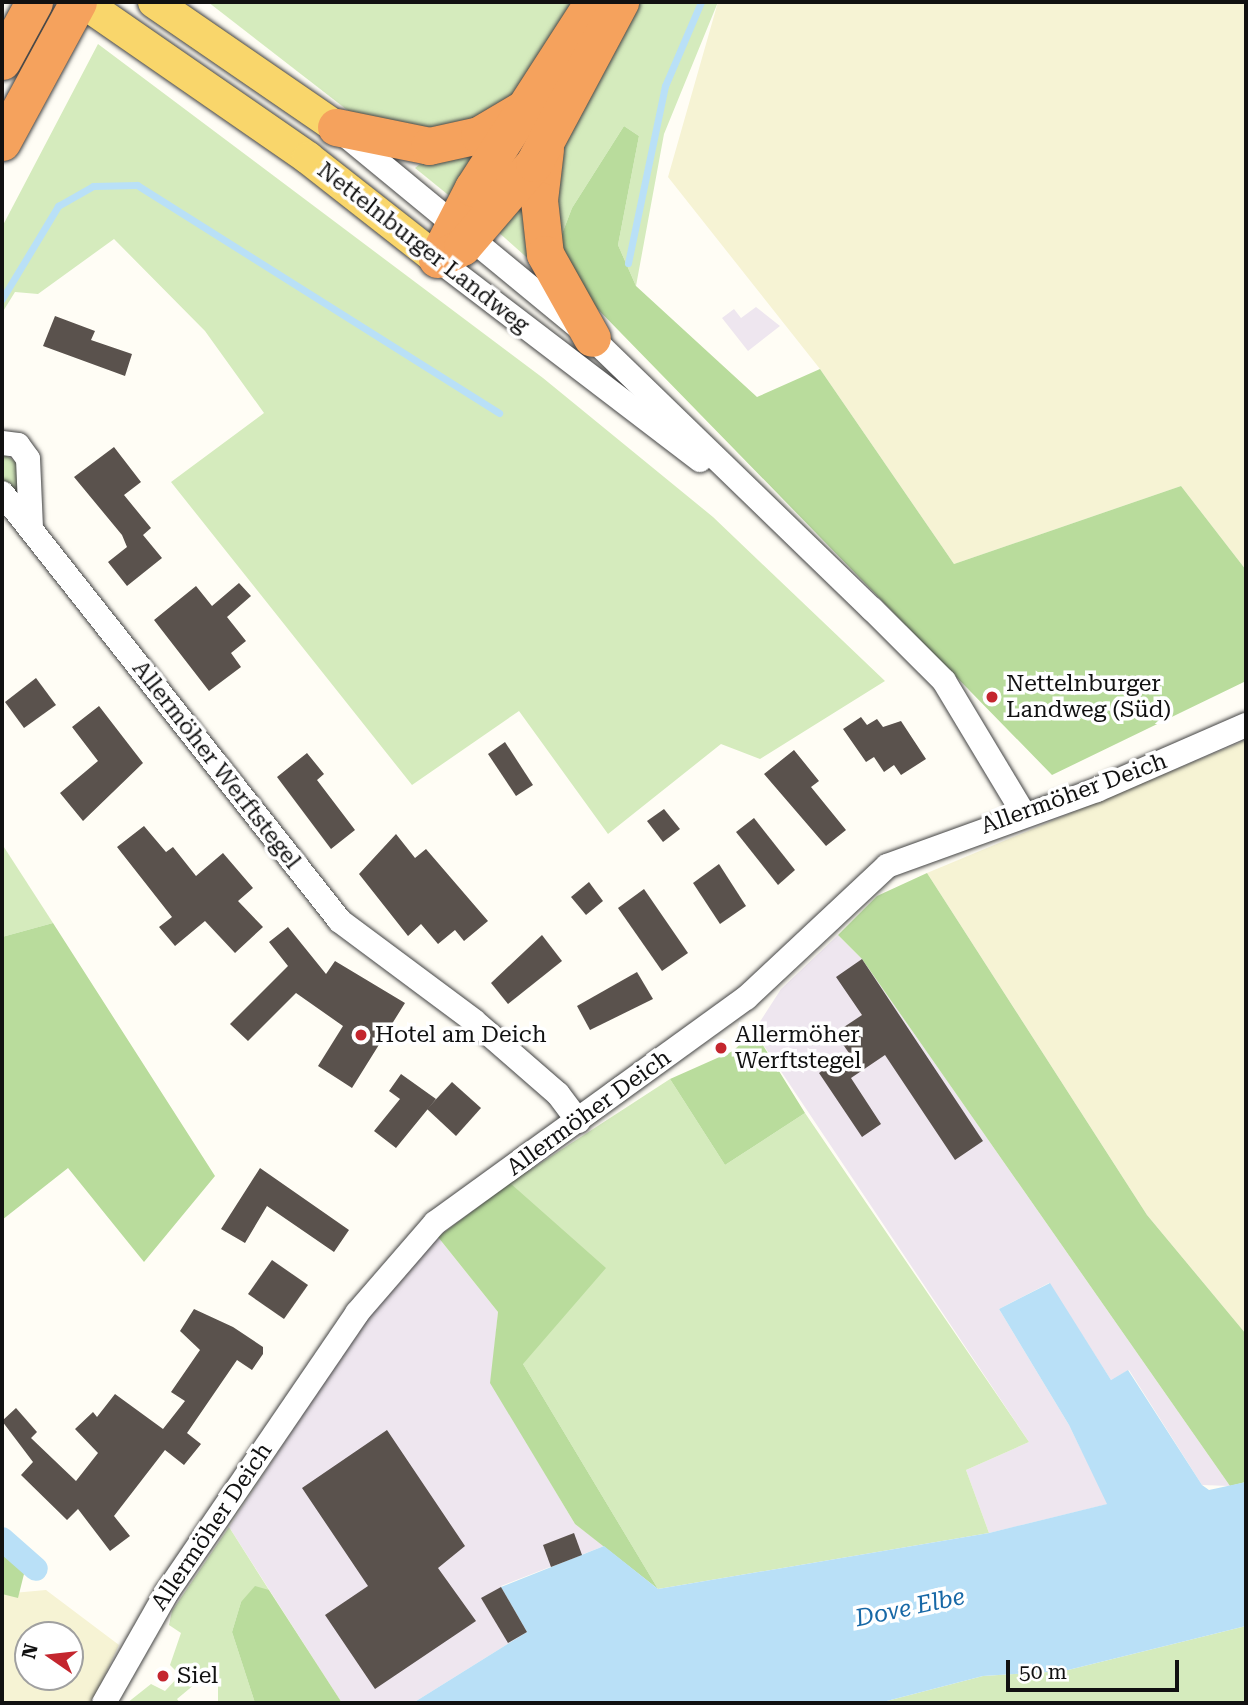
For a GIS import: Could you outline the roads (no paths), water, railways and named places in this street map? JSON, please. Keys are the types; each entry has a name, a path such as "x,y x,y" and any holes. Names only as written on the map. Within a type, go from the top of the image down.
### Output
{"highway":[{"path":"2,61 34,2"},
{"path":"2,142 78,2"},
{"path":"462,229 593,2"},
{"path":"437,259 462,229 545,146 620,2"},
{"path":"336,127 403,146 454,144 533,103"},
{"path":"545,146 539,200 545,254 592,338"}],"main road":[{"name":"Nettelnburger Landweg","path":"83,2 145,44 437,259"},
{"name":"Nettelnburger Landweg","path":"159,5 336,127"}],"street":[{"name":"Nettelnburger Landweg","path":"336,127 592,338 944,681 1024,814"},
{"name":"Nettelnburger Landweg","path":"437,259 757,501"},
{"path":"2,443 18,445 28,459 31,528"},
{"name":"Allermöher Werftstegel","path":"2,493 340,921 474,1021 558,1094 578,1121"},
{"name":"Allermöher Deich","path":"104,1703 167,1592 356,1313 435,1223 746,998 887,866 1246,725"}],"water":[{"name":"Dove Elbe","path":"1050,1283 1111,1380 1128,1370 1202,1485 1209,1490 1246,1482 1246,1626 1064,1671 983,1676 879,1703 413,1703 527,1632 501,1587 604,1546 658,1589 989,1533 1107,1504 1069,1425 999,1309"}],"waterway":[{"path":"628,263 665,86 701,2"},
{"path":"2,299 58,206 93,186 137,185 499,413"},
{"path":"2,1539 36,1569"}],"place":[{"name":"Nettelnburger Landweg (Süd)","path":"992,697"},
{"name":"Hotel am Deich","path":"361,1035"},
{"name":"Allermöher Werftstegel","path":"721,1048"},
{"name":"Siel","path":"163,1676"}]}
